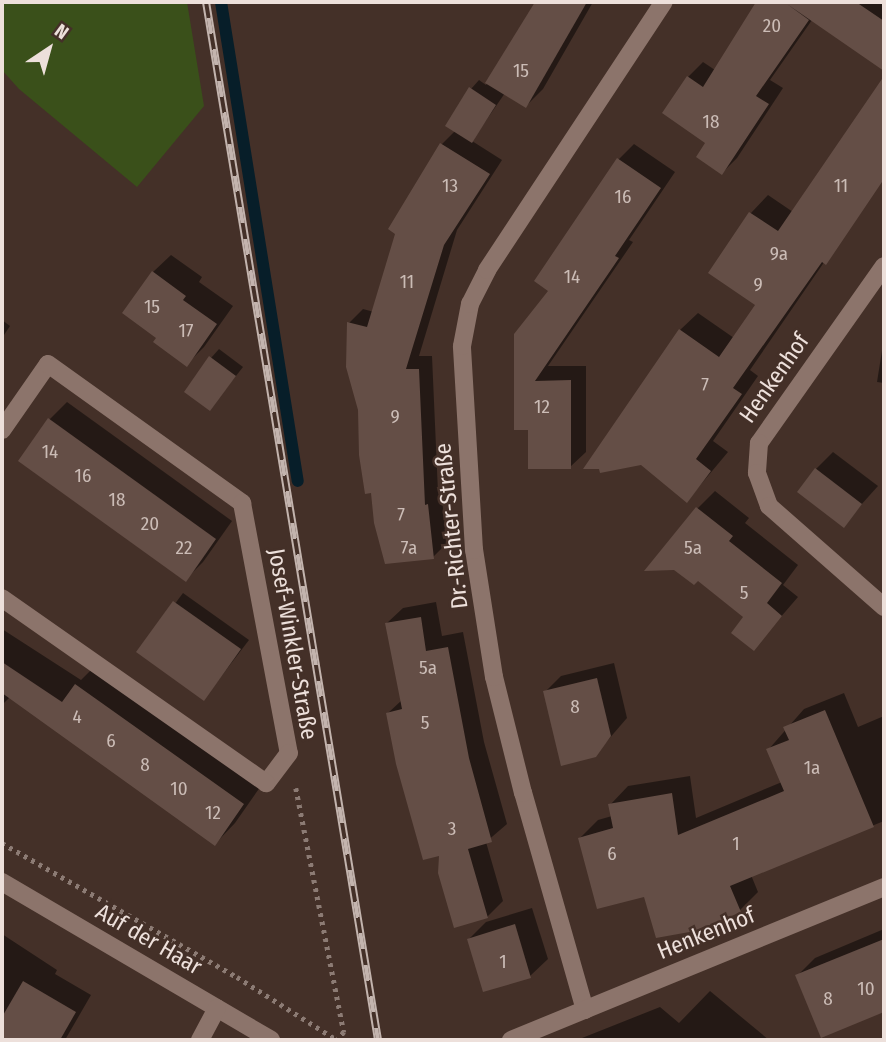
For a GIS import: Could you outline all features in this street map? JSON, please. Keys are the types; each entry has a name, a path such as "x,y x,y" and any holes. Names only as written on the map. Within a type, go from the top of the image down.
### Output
{"street":[{"name":"Dr.-Richter-Straße","path":"585,1010 523,793 494,677 474,550 462,346 470,304 487,270 664,2"},
{"name":"Henkenhof","path":"884,266 759,443 757,472 769,506 884,607"},
{"name":"Josef-Winkler-Straße","path":"2,430 48,364 242,503 289,753 266,783 2,598"},
{"name":"Auf der Haar","path":"2,882 271,1040"},
{"name":"Henkenhof","path":"585,1010 884,887"},
{"path":"200,1040 217,1008"},
{"path":"511,1040 585,1010"}],"path":[{"path":"2,843 236,977 338,1040 344,1031 289,753"}],"green space":[{"path":"2,2 187,2 204,106 137,187 19,89 2,70"}],"building":[{"path":"535,2 587,2 526,108 485,83"},
{"path":"756,2 856,2 884,21 884,71 787,4 809,20 756,96 769,104 722,175 696,157 705,143 662,113 687,76 703,87"},
{"path":"884,76 884,179 826,265 822,262 733,388 742,394 696,459 711,471 687,503 641,465 600,473 599,469 583,469 679,329 719,357 755,305 708,273 749,212 778,231"},
{"path":"469,87 496,105 472,143 445,126"},
{"path":"440,143 490,174 444,245 406,369 419,369 425,505 428,504 434,559 385,564 374,523 371,493 365,494 359,455 358,410 346,367 347,322 367,327 395,234 388,229"},
{"path":"617,158 661,188 615,256 619,258 535,381 571,380 571,469 528,469 528,430 514,430 514,334 548,291 534,281"},
{"path":"152,271 186,296 183,300 217,324 187,367 153,342 156,338 122,313"},
{"path":"209,356 236,376 210,411 184,392"},
{"path":"48,418 216,539 186,582 18,461"},
{"path":"815,468 862,504 844,528 797,492"},
{"path":"696,507 733,536 729,541 782,583 767,603 782,616 754,651 731,633 743,617 698,581 694,585 674,570 644,571"},
{"path":"173,601 241,649 204,701 136,652"},
{"path":"421,617 426,651 448,647 469,758 492,842 468,849 488,918 454,928 438,873 439,856 423,860 396,764 386,713 402,709 385,623"},
{"path":"2,662 62,702 75,684 244,804 215,846 2,693"},
{"path":"597,678 611,736 596,757 561,766 543,691"},
{"path":"825,710 874,827 730,886 741,912 695,931 656,938 644,897 597,909 578,838 613,828 608,804 672,793 678,835 784,791 766,749 789,740 783,727"},
{"path":"515,924 531,978 483,992 467,939"},
{"path":"884,939 884,1012 821,1038 795,975"},
{"path":"23,981 76,1012 60,1040 2,1040 2,1017"}],"waterway":[{"path":"221,2 298,481"}],"railway":[{"path":"206,2 378,1040"}]}
